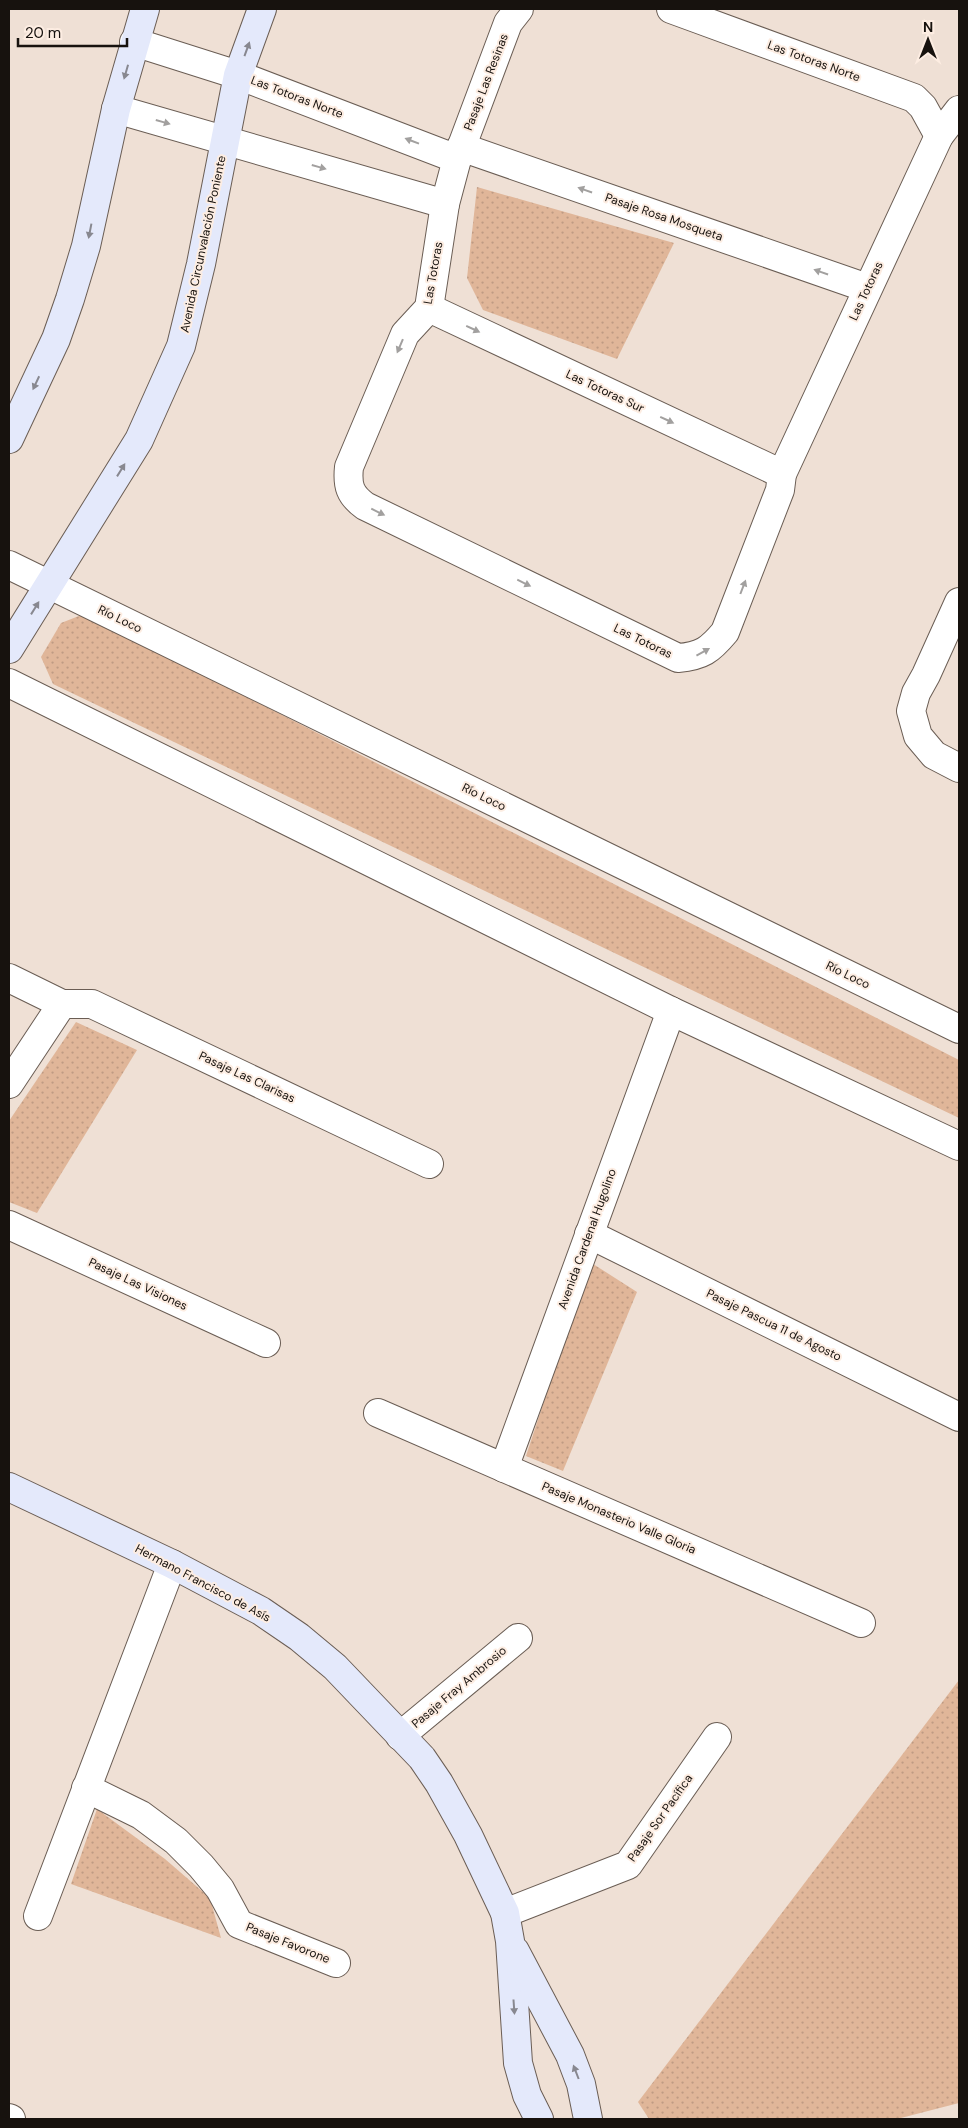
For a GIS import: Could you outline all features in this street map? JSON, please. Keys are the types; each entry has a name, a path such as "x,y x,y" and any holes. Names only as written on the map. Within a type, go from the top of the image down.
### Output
{"street":[{"path":"9,439 56,339 70,299 86,246 116,109 144,9"},
{"name":"Avenida Circunvalación Poniente","path":"9,649 139,440 181,346 202,264 238,75 262,9"},
{"name":"Pasaje Las Resinas","path":"459,153 508,23 519,9"},
{"name":"Las Totoras Norte","path":"671,9 914,98 923,106 939,136"},
{"name":"Las Totoras Norte","path":"134,42 238,75 459,153"},
{"path":"116,109 445,204"},
{"name":"Las Totoras","path":"459,153 445,204 428,308 405,334 349,467 349,490 365,506 678,658 697,656 714,646 726,632 780,490 782,474 939,136 959,110"},
{"name":"Pasaje Rosa Mosqueta","path":"459,153 867,288"},
{"name":"Las Totoras Sur","path":"428,308 782,474"},
{"name":"Río Loco","path":"9,565 959,1029"},
{"path":"959,602 916,693 911,711 918,736 934,755 959,768"},
{"path":"9,683 671,1011 959,1146"},
{"path":"9,978 62,1004 9,1084"},
{"name":"Pasaje Las Clarisas","path":"62,1004 92,1004 429,1164"},
{"name":"Avenida Cardenal Hugolino","path":"504,1468 671,1011"},
{"name":"Pasaje Las Visiones","path":"9,1225 266,1343"},
{"name":"Pasaje Pascua 11 de Agosto","path":"589,1234 959,1417"},
{"name":"Pasaje Monasterio Valle Gloria","path":"378,1413 861,1623"},
{"name":"Hermano Francisco de Asís","path":"9,1487 172,1564 261,1611 299,1637 335,1667 422,1758 439,1783 468,1835 505,1913 510,1940 518,2063 527,2095 539,2119"},
{"path":"38,1916 172,1564"},
{"name":"Pasaje Fray Ambrosio","path":"400,1736 518,1638"},
{"name":"Pasaje Sor Pacífica","path":"505,1913 628,1865 717,1737"},
{"name":"Pasaje Favorone","path":"86,1788 141,1815 176,1841 202,1866 220,1889 239,1924 336,1963"},
{"name":"Hermano Francisco de Asís","path":"510,1940 528,1979 543,2002 570,2055 581,2084 588,2119"}],"shaded area":[{"path":"477,187 674,243 617,359 483,310 467,278"},
{"path":"84,614 959,1060 959,1118 53,684 41,657 61,623"},
{"path":"76,1022 137,1050 37,1213 9,1202 9,1121"},
{"path":"590,1262 637,1292 563,1471 526,1456"},
{"path":"959,1680 959,2103 897,2119 649,2119 638,2102"},
{"path":"97,1809 165,1859 210,1898 221,1938 71,1884"}]}
